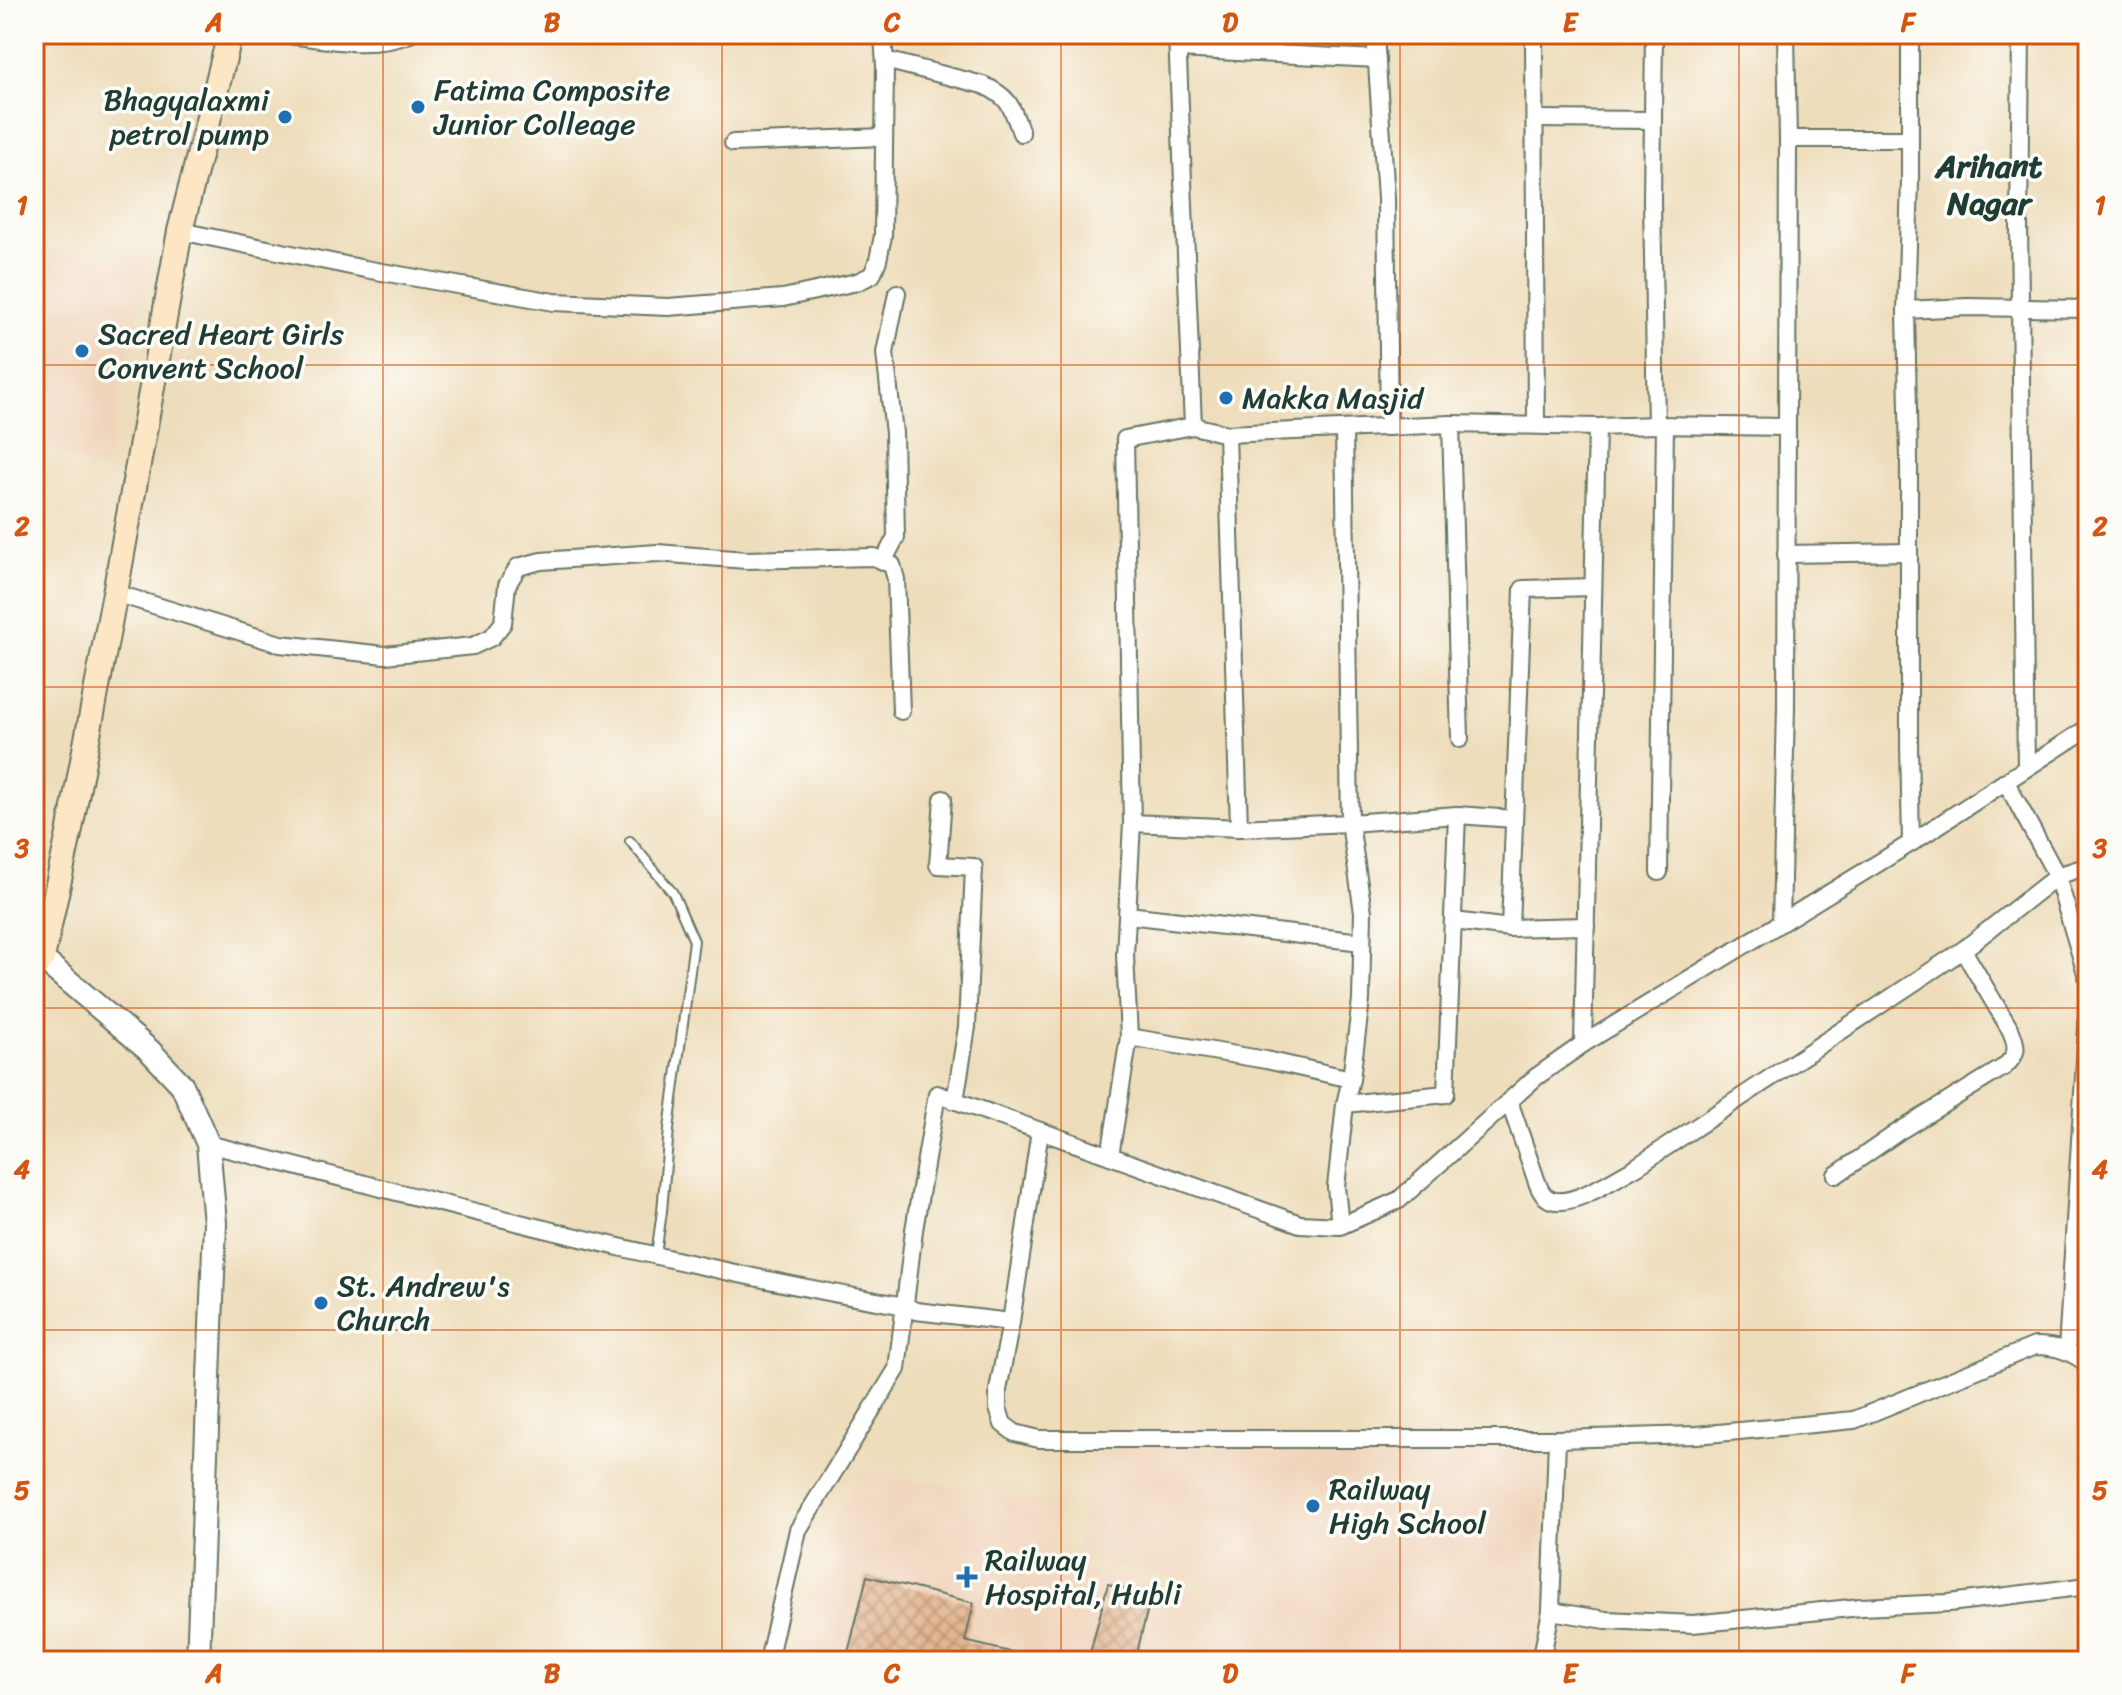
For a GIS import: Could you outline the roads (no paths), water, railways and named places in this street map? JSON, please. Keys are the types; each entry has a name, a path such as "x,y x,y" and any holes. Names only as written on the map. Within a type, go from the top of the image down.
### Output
{"main road":[{"path":"37,959 72,819 180,231 230,34"}],"street":[{"path":"283,34 358,42 383,41 410,34"},
{"path":"180,231 365,269 554,302 668,307 783,298 857,282 872,275 883,236 883,34"},
{"path":"1375,34 1386,198 1389,427"},
{"path":"1534,34 1536,425"},
{"path":"1654,34 1652,200 1660,426 1659,872"},
{"path":"1781,923 1786,722 1786,34"},
{"path":"1910,34 1906,310 1911,843"},
{"path":"2021,34 2020,309 2026,768"},
{"path":"1193,426 1177,41 1377,59"},
{"path":"885,60 995,90 1013,108 1021,133"},
{"path":"1535,119 1653,120"},
{"path":"733,143 883,137"},
{"path":"1788,139 1909,139"},
{"path":"884,560 896,537 894,433 885,353 897,293"},
{"path":"1906,310 1967,307 2088,309"},
{"path":"1110,1156 1129,1037 1125,955 1132,823 1125,439 1193,426 1227,434 1451,424 1787,427"},
{"path":"1451,424 1460,739"},
{"path":"1583,1044 1597,427"},
{"path":"1340,1226 1336,1187 1361,1000 1363,912 1350,823 1344,429"},
{"path":"1227,434 1239,828"},
{"path":"1786,554 1909,552"},
{"path":"115,593 280,644 385,655 473,646 492,637 503,623 507,585 518,567 541,561 657,553 746,560 874,557 892,565 896,579 901,711"},
{"path":"1510,928 1523,589 1593,587"},
{"path":"768,1661 798,1530 897,1369 914,1230 937,1094 1300,1224 1340,1226 1399,1200 1536,1077 1583,1044 1911,843 2088,728"},
{"path":"2006,782 2057,876 2088,980"},
{"path":"943,799 938,865 974,867 967,1027 955,1101"},
{"path":"1132,823 1239,828 1457,815 1514,819"},
{"path":"1345,1104 1446,1094 1457,815"},
{"path":"1509,1101 1543,1194 1559,1202 1577,1198 1636,1167 1963,950 2057,876 2088,866"},
{"path":"1128,915 1362,942"},
{"path":"1454,921 1510,928 1586,926"},
{"path":"1836,1175 2013,1059 2016,1042 2011,1031 1963,950"},
{"path":"37,959 149,1050 182,1085 208,1144 215,1223 198,1661"},
{"path":"2067,1350 2088,1012"},
{"path":"1129,1037 1266,1060 1351,1079"},
{"path":"1040,1131 998,1390 998,1408 1003,1424 1015,1433 1039,1439 1557,1439 1697,1435 1854,1420 2035,1346 2067,1350 2088,1364"},
{"path":"208,1144 656,1256 810,1290 905,1306 916,1311 1011,1322"},
{"path":"1541,1661 1551,1611 1557,1439"},
{"path":"1551,1611 1606,1620 1693,1624 1861,1607 1949,1603 2088,1586"}],"lane":[{"path":"630,841 673,893 694,941 656,1256"}],"place":[{"name":"Fatima Composite Junior Colleage","path":"418,107"},
{"name":"Bhagyalaxmi petrol pump","path":"285,117"},
{"name":"Sacred Heart Girls Convent School","path":"82,351"},
{"name":"Makka Masjid","path":"1226,398"},
{"name":"St. Andrew's Church","path":"321,1303"},
{"name":"Railway High School","path":"1313,1506"},
{"name":"Railway Hospital, Hubli","path":"967,1577"}],"district":[{"name":"Arihant Nagar","path":"1989,184"}]}
